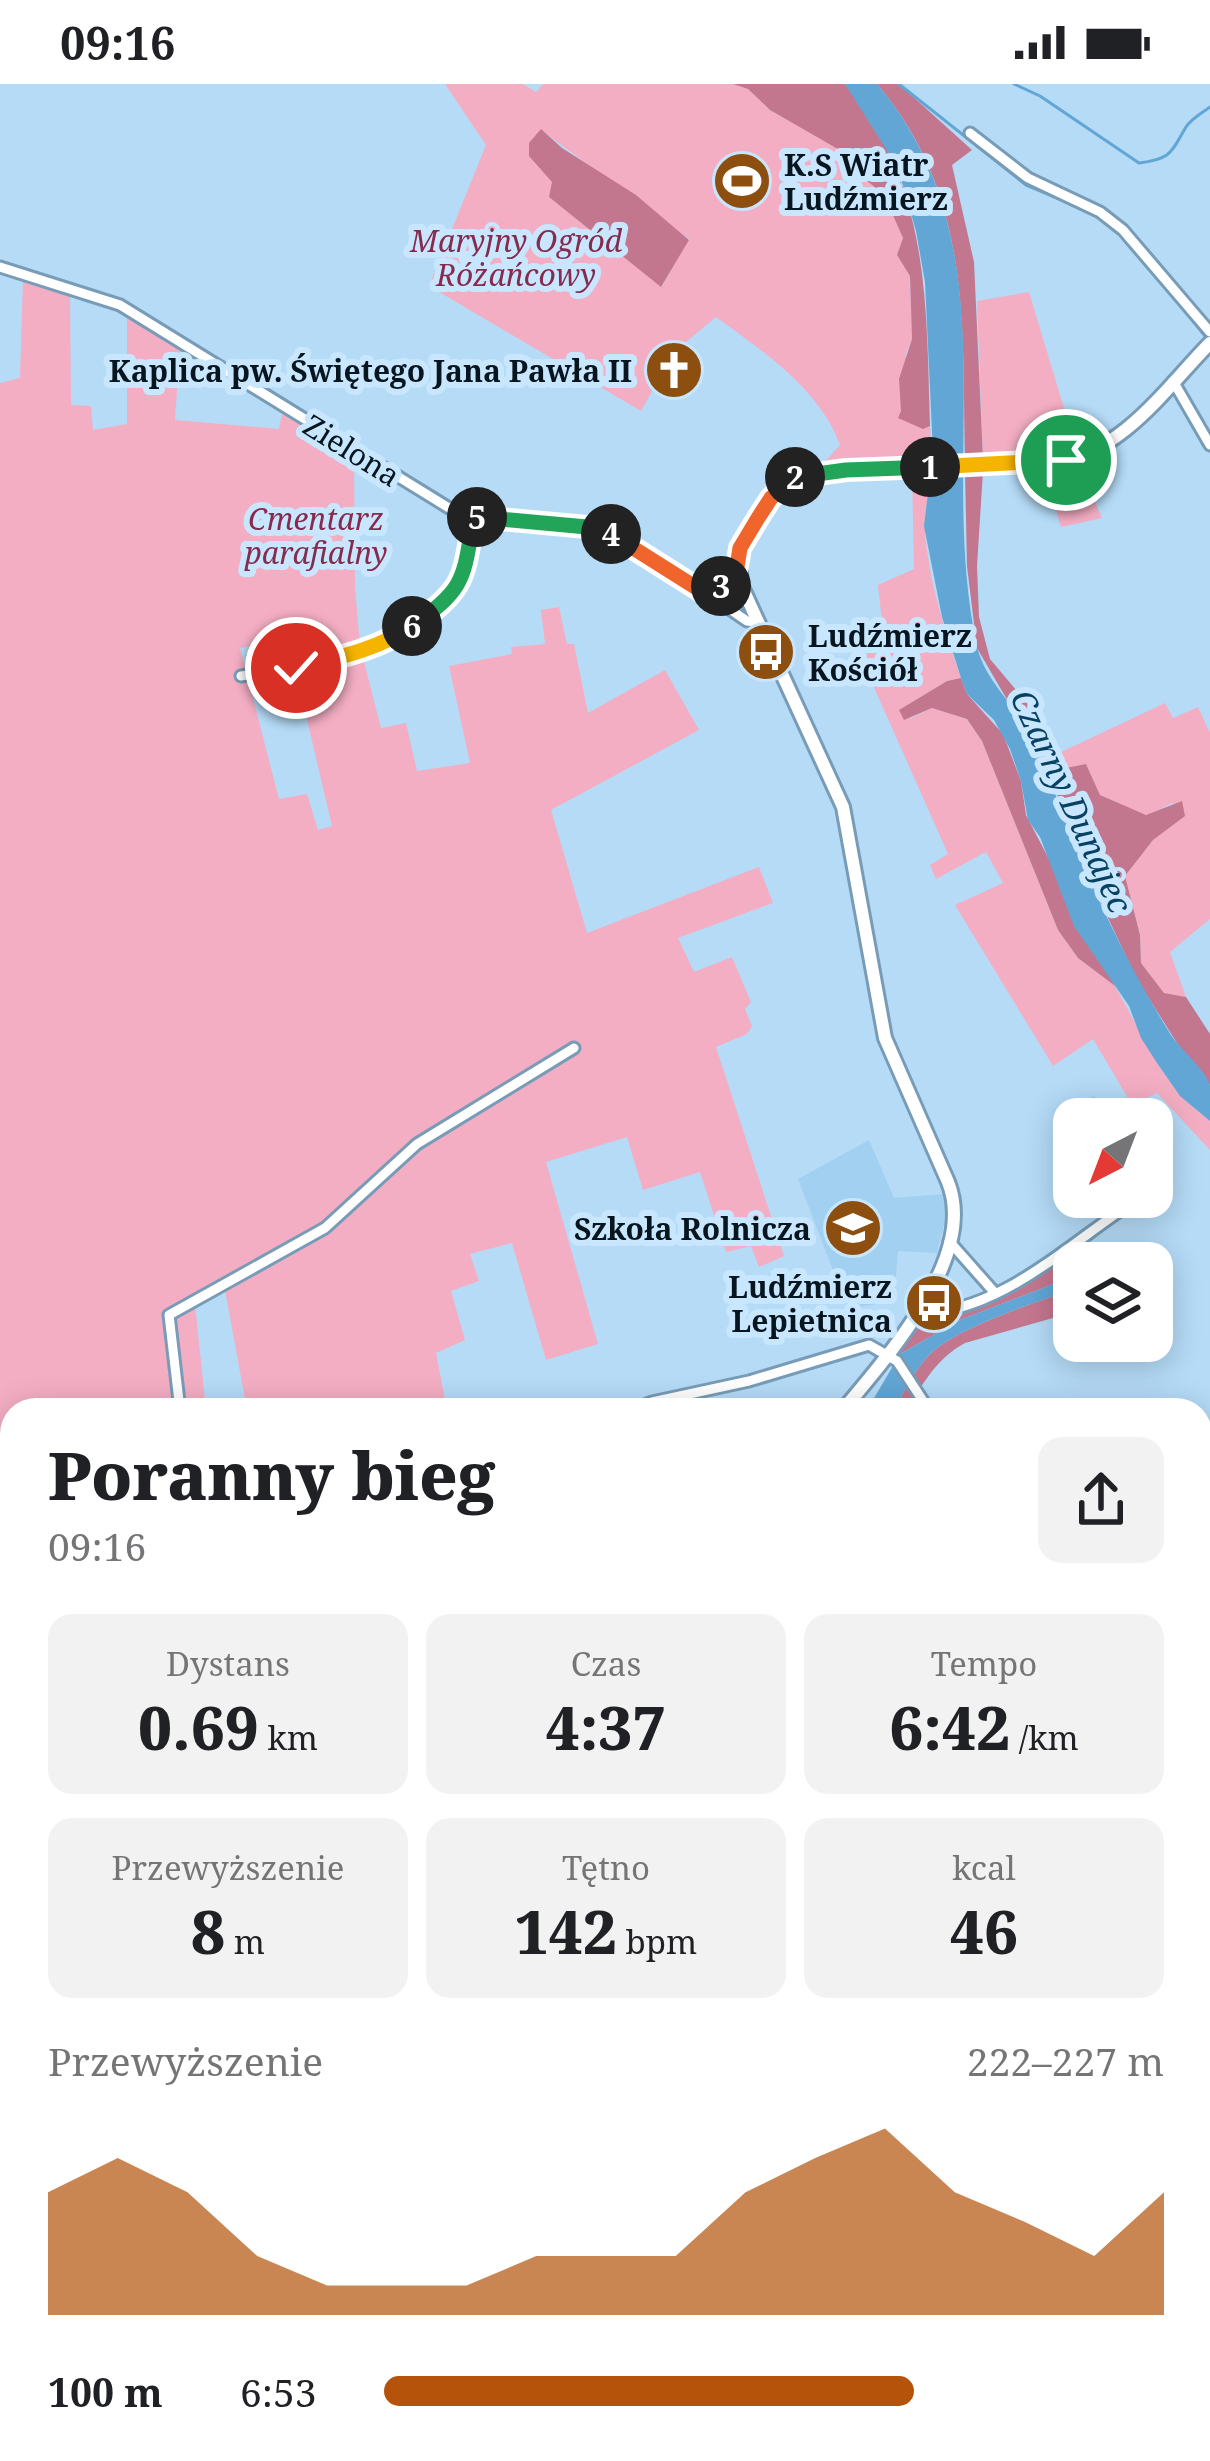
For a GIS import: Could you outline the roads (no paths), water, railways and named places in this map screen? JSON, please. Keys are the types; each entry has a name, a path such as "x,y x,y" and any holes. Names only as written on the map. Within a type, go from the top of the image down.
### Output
{"street":[{"path":"970,133 1028,178 1100,212 1123,230 1210,332"},
{"name":"Zielona","path":"0,267 120,305 412,487 474,517 600,530 632,545 747,621 758,622"},
{"path":"714,599 737,567 746,536 771,498 790,480 806,474 1056,462 1098,450 1120,435 1210,343"},
{"path":"1173,381 1210,446"},
{"path":"242,676 360,652 391,640 429,614 458,586 469,565 474,517"},
{"path":"737,567 848,821 885,1038 952,1191 955,1212 934,1287 890,1356 853,1398"},
{"path":"179,1398 169,1316 325,1228 417,1144 574,1048"},
{"path":"916,1314 935,1314 995,1293 1040,1269 1112,1218"},
{"path":"950,1241 995,1293"},
{"path":"670,1398 873,1345 890,1356 922,1398"}],"waterway":[{"path":"899,84 1026,185 1091,212"},
{"path":"1014,84 1040,96 1139,163 1169,153 1188,124 1210,107"},
{"path":"1118,232 1135,251"},
{"path":"1146,263 1205,336"}],"place":[{"name":"K.S Wiatr Ludźmierz","path":"742,181"},
{"name":"Kaplica pw. Świętego Jana Pawła II","path":"674,370"},
{"name":"Ludźmierz Kościół","path":"766,652"},
{"name":"Szkoła Rolnicza","path":"853,1228"},
{"name":"Ludźmierz Lepietnica","path":"934,1303"}],"park label":[{"name":"Maryjny Ogród Różańcowy","path":"516,257"},
{"name":"Cmentarz parafialny","path":"316,535"}],"water label":[{"name":"Czarny Dunajec","path":"1072,801"}]}
